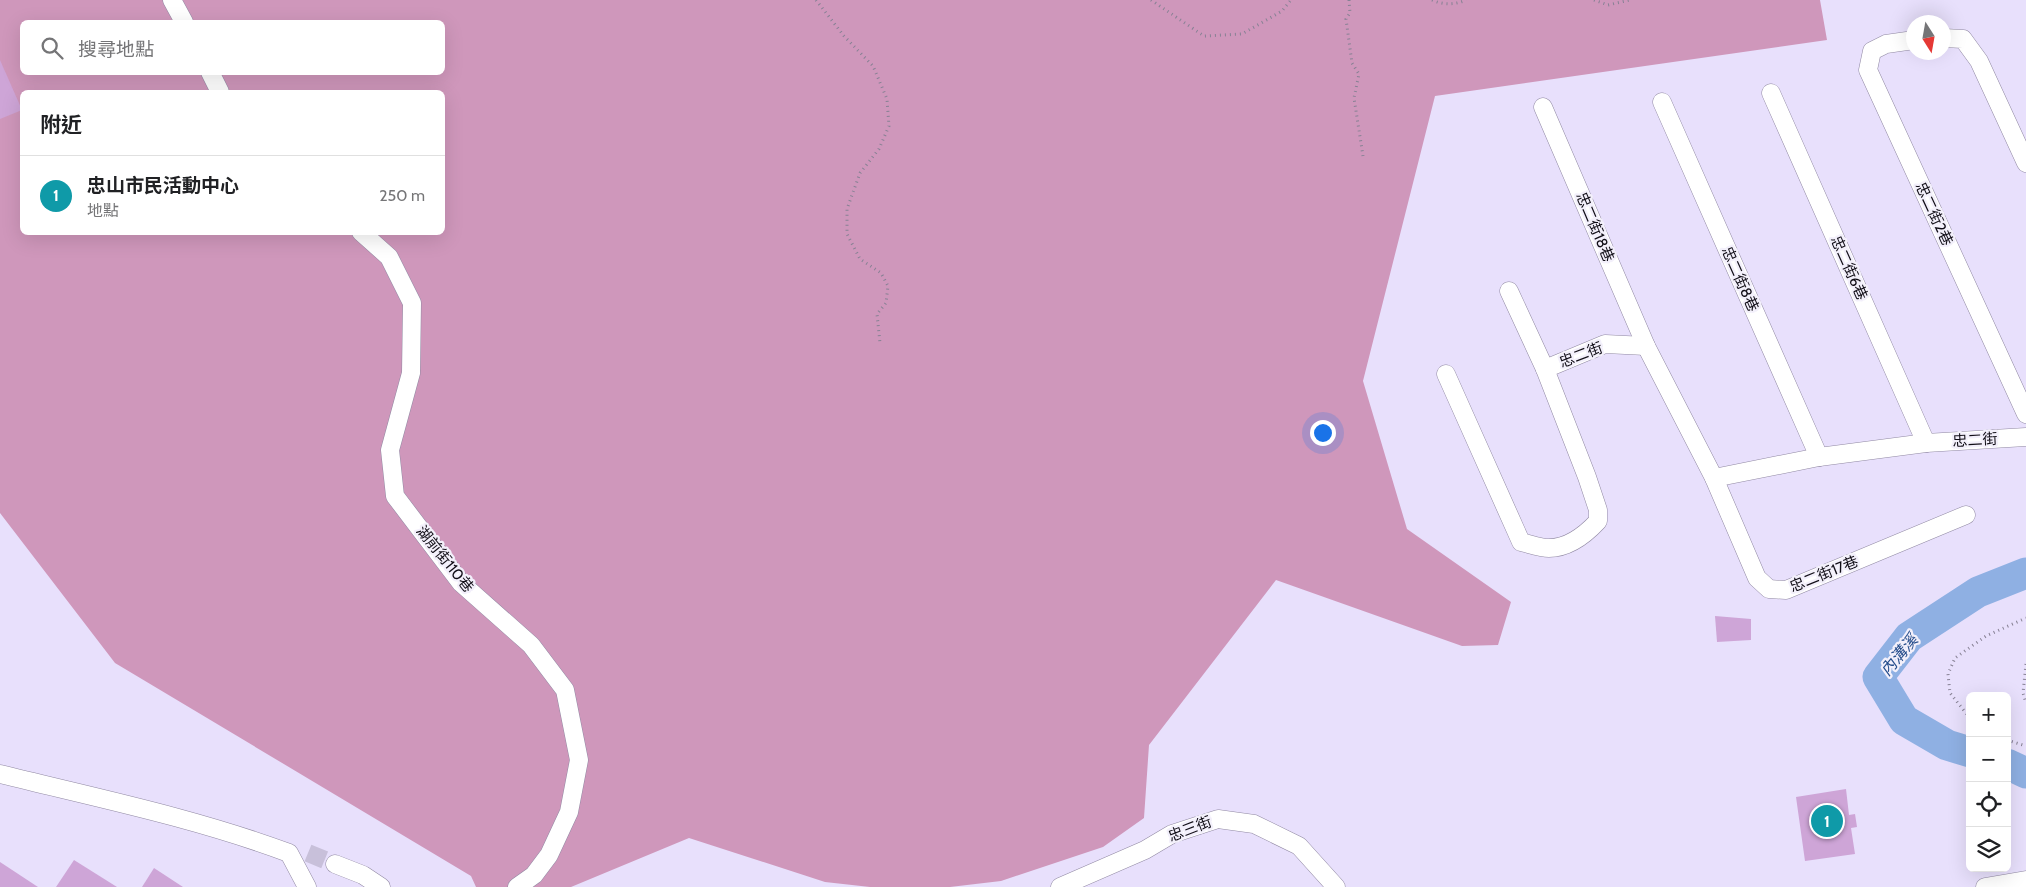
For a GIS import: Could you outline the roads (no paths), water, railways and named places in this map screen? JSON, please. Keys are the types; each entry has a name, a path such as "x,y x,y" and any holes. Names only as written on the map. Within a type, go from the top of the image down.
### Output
{"street":[{"path":"172,0 183,20"},
{"path":"1951,39 1963,40 1979,61 2026,163"},
{"name":"忠二街2巷","path":"1906,41 1886,44 1872,52 1868,70 2026,414"},
{"path":"212,75 219,90"},
{"name":"忠二街6巷","path":"1771,93 1926,442"},
{"name":"忠二街8巷","path":"1662,102 1819,457"},
{"name":"忠二街18巷","path":"1543,108 1646,346"},
{"name":"湖前街110巷","path":"364,235 389,257 412,303 411,373 390,450 395,496 461,583 531,644 565,690 579,760 569,812 548,855 534,875 517,887"},
{"path":"1509,291 1545,369"},
{"name":"忠二街","path":"1446,374 1521,542 1549,548 1571,543 1588,532 1598,522 1598,510 1545,369 1605,344 1646,346"},
{"path":"1646,346 1714,478"},
{"name":"忠二街","path":"1714,478 1819,457 1926,442 2026,437"},
{"name":"忠二街17巷","path":"1714,478 1756,578 1769,589 1786,590 1966,515"},
{"path":"0,774 108,799 256,841 289,853 306,887"},
{"name":"忠三街","path":"1060,887 1145,850 1172,834 1218,819 1254,824 1299,846 1336,887"},
{"path":"335,864 363,875 381,887"},
{"path":"1985,887 2026,880"}],"waterway":[{"name":"內溝溪","path":"1966,751 1947,745 1904,720 1878,677 1909,637 1978,592 2026,573"},
{"name":"內溝溪","path":"2011,766 2026,773"}],"tunnel":[{"path":"308,853 335,864"}],"place":[{"name":"忠山市民活動中心","path":"1827,821"}]}
